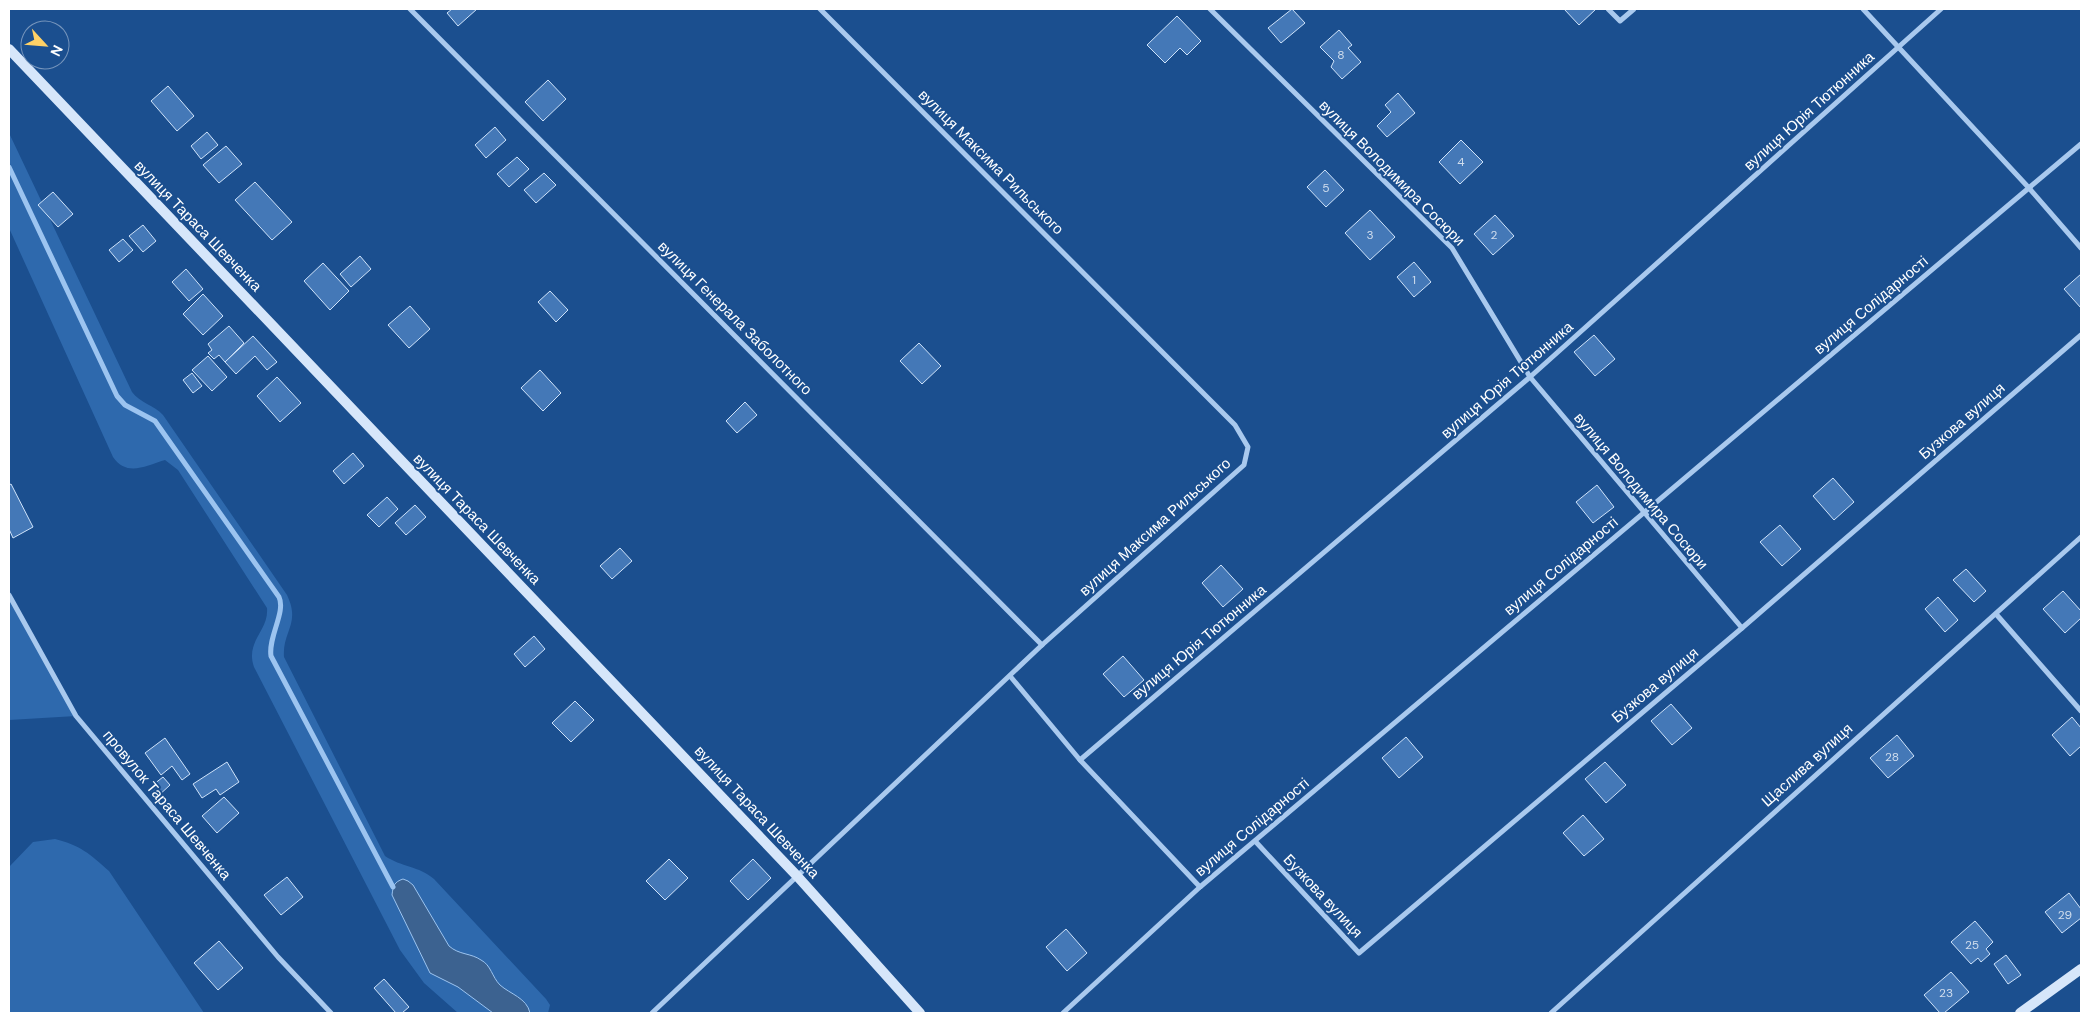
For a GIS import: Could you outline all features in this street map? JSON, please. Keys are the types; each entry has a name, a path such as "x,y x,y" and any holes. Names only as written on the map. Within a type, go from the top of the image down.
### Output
{"street":[{"name":"вулиця Генерала Заболотного","path":"410,9 1042,645"},
{"name":"вулиця Максима Рильського","path":"652,1013 1042,645 1244,465 1248,447 1234,425 820,9"},
{"name":"вулиця Володимира Сосюри","path":"1210,9 1452,248 1530,377 1742,628"},
{"path":"1608,9 1620,21 1634,9"},
{"path":"1863,9 2029,188 2081,248"},
{"name":"вулиця Юрія Тютюнника","path":"1080,760 1530,377 1942,9"},
{"name":"вулиця Тараса Шевченка","path":"9,49 798,877 920,1013"},
{"name":"вулиця Солідарності","path":"1063,1013 1200,887 2081,144"},
{"name":"Бузкова вулиця","path":"1255,841 1359,953 1742,628 2081,335"},
{"name":"Щаслива вулиця","path":"1551,1013 2081,538"},
{"name":"провулок Тараса Шевченка","path":"9,595 76,716 278,957 331,1013"},
{"path":"1996,614 2081,711"},
{"path":"1010,676 1080,760 1200,887"},
{"path":"2020,1013 2081,969"}],"shaded area":[{"path":"9,133 132,392 163,415 287,595 291,605 292,621 284,648 284,657 385,856 422,871 434,879 546,999 550,1005 548,1013 458,1013 424,983 400,950 254,667 253,650 265,623 267,608 178,470 165,460 143,467 124,467 113,457 9,228"},
{"path":"9,595 76,716 9,720"},
{"path":"55,839 84,851 109,871 204,1013 9,1013 9,867 33,842"},
{"path":"403,879 413,885 449,946 484,962 500,985 522,1000 530,1013 493,1013 458,987 430,973 392,895 394,885"}],"building":[{"path":"452,9 477,9 458,26 447,13"},
{"path":"1292,9 1305,23 1281,43 1268,28"},
{"path":"1564,9 1596,9 1579,25"},
{"path":"1177,16 1201,41 1187,55 1180,48 1165,63 1147,45"},
{"path":"1339,30 1352,45 1348,48 1361,62 1342,79 1331,67 1334,61 1320,47"},
{"path":"548,80 566,99 543,121 525,102"},
{"path":"168,86 194,116 177,131 151,101"},
{"path":"1398,93 1415,113 1387,137 1377,126 1391,112 1385,105"},
{"path":"495,127 506,140 486,158 475,145"},
{"path":"207,132 218,145 201,159 191,146"},
{"path":"1461,140 1483,162 1460,184 1439,162"},
{"path":"226,146 242,164 219,183 203,165"},
{"path":"517,157 529,169 509,187 497,174"},
{"path":"1325,170 1344,190 1326,207 1307,187"},
{"path":"544,173 556,185 536,203 524,190"},
{"path":"255,182 292,222 272,240 235,200"},
{"path":"53,192 73,214 58,227 38,205"},
{"path":"1370,210 1395,237 1370,260 1345,233"},
{"path":"1495,215 1514,236 1493,255 1474,234"},
{"path":"143,225 156,241 143,252 129,236"},
{"path":"123,239 133,250 119,262 109,250"},
{"path":"360,256 371,269 351,287 340,274"},
{"path":"1414,262 1431,282 1414,297 1397,277"},
{"path":"323,263 349,291 330,310 304,281"},
{"path":"186,269 203,289 189,301 172,282"},
{"path":"2081,274 2081,308 2064,289"},
{"path":"550,291 568,310 556,322 538,302"},
{"path":"203,294 223,316 203,335 183,314"},
{"path":"410,306 430,329 409,348 388,325"},
{"path":"229,326 244,343 225,362 219,355 214,359 208,353 212,350 208,344"},
{"path":"1594,335 1615,359 1595,376 1574,352"},
{"path":"253,336 277,362 267,370 255,356 236,374 225,362"},
{"path":"919,343 941,366 922,384 900,361"},
{"path":"208,356 227,377 212,391 192,370"},
{"path":"540,370 561,393 543,411 521,388"},
{"path":"192,373 202,386 193,393 183,380"},
{"path":"277,377 301,403 280,422 257,396"},
{"path":"745,402 757,415 737,433 726,421"},
{"path":"353,453 364,466 344,484 333,471"},
{"path":"1833,478 1854,502 1834,520 1813,496"},
{"path":"11,484 33,527 13,538 9,529 9,485"},
{"path":"1597,485 1614,507 1593,523 1576,502"},
{"path":"387,497 398,509 379,527 367,515"},
{"path":"415,505 426,517 406,535 395,523"},
{"path":"1780,525 1801,549 1782,566 1760,542"},
{"path":"620,548 632,561 612,579 600,566"},
{"path":"1221,565 1243,589 1223,607 1202,583"},
{"path":"1966,569 1986,591 1974,602 1953,580"},
{"path":"2063,591 2081,611 2081,618 2065,633 2043,609"},
{"path":"1938,597 1958,620 1945,632 1925,609"},
{"path":"534,636 545,649 525,667 514,654"},
{"path":"1123,656 1144,680 1124,697 1103,674"},
{"path":"575,701 594,720 571,742 552,723"},
{"path":"1671,704 1692,728 1672,745 1651,721"},
{"path":"2072,717 2081,728 2081,746 2070,756 2052,735"},
{"path":"1897,735 1914,756 1888,778 1870,758"},
{"path":"1406,737 1423,757 1399,778 1382,758"},
{"path":"165,738 190,774 182,780 172,766 161,775 145,753"},
{"path":"227,762 239,782 220,795 216,789 202,798 193,784"},
{"path":"1605,762 1626,785 1606,803 1585,779"},
{"path":"163,777 170,785 157,797 149,788"},
{"path":"224,797 239,813 217,833 202,816"},
{"path":"1583,815 1604,839 1584,856 1563,833"},
{"path":"669,859 688,878 665,900 646,881"},
{"path":"753,859 771,878 748,900 730,881"},
{"path":"287,877 303,897 281,915 264,895"},
{"path":"2069,893 2081,909 2081,918 2062,933 2045,912"},
{"path":"1975,921 1993,942 1986,949 1990,954 1981,962 1978,958 1971,964 1951,942"},
{"path":"1066,929 1087,953 1067,971 1046,947"},
{"path":"219,941 243,968 218,990 194,963"},
{"path":"2006,955 2021,975 2008,984 1994,964"},
{"path":"1951,972 1969,992 1944,1013 1940,1013 1924,995"},
{"path":"384,979 409,1007 402,1013 396,1013 374,988"}],"waterway":[{"path":"9,167 117,396 125,405 155,421 279,597 281,603 272,641 271,656 393,887"}]}
